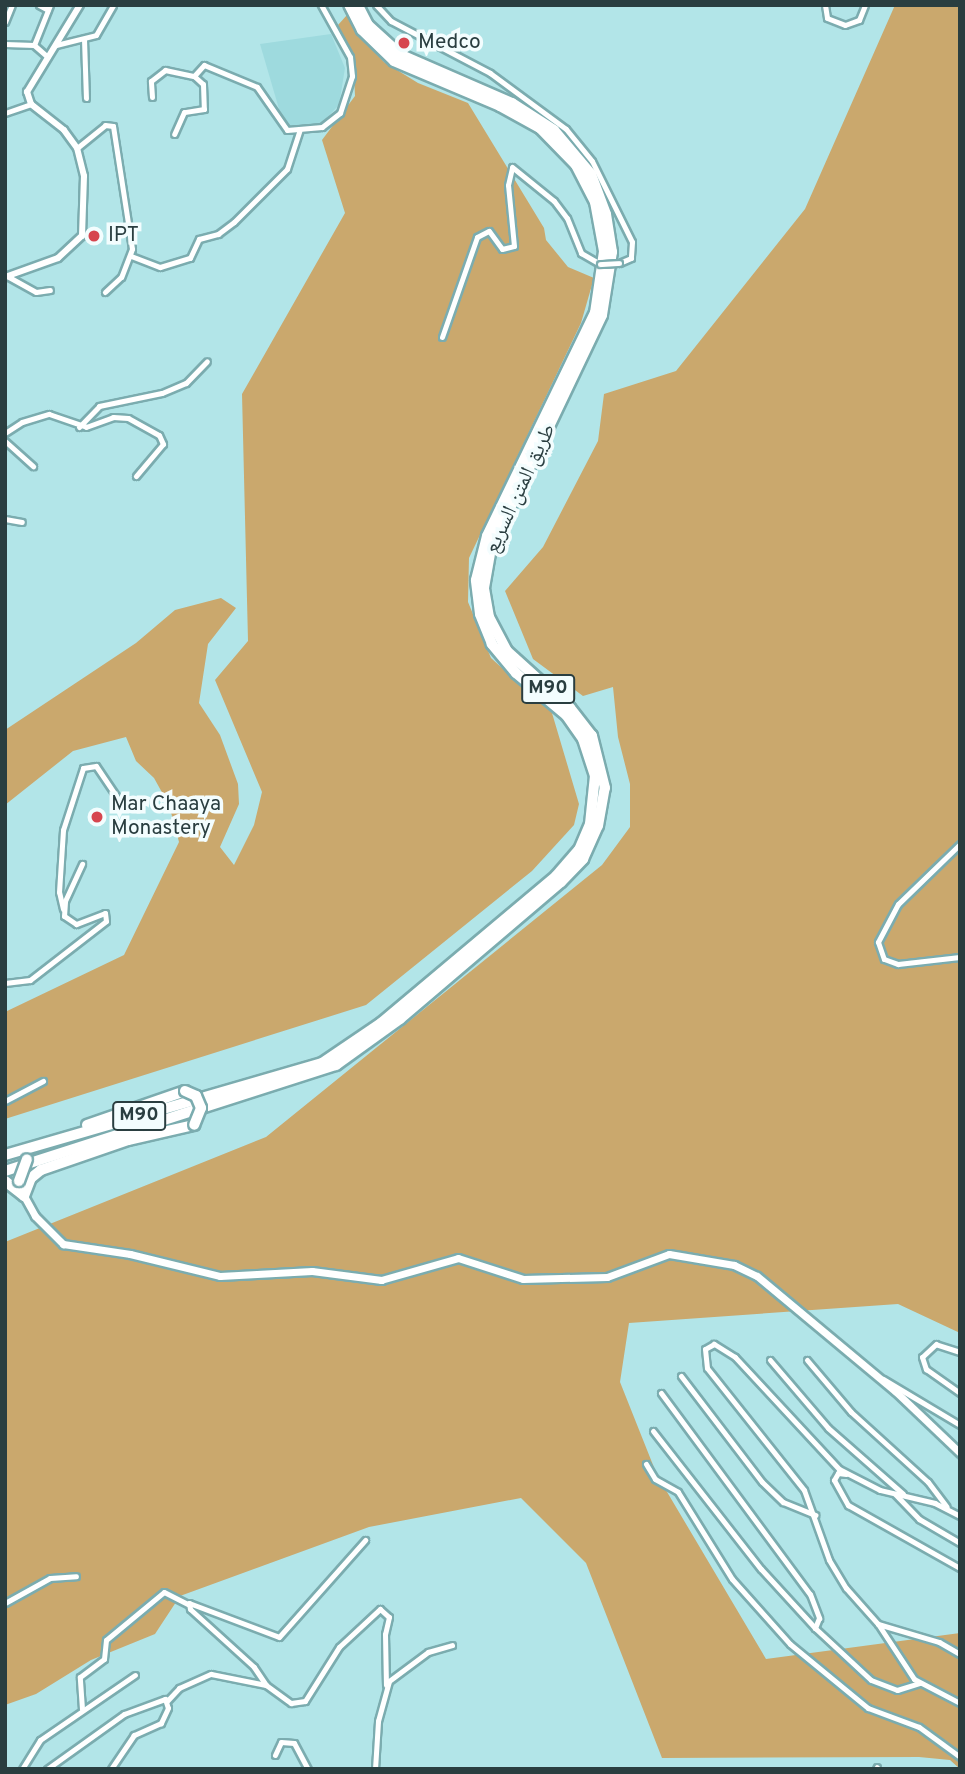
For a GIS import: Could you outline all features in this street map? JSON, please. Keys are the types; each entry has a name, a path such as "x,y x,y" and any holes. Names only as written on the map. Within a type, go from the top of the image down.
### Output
{"highway":[{"name":"طريق المتن السريع","path":"5,1155 305,1069 355,1042 556,876 579,850 594,808 595,776 583,739 566,715 516,673 492,644 480,614 476,580 487,536 595,313 604,251 595,202 576,165 540,128 500,106 394,61 362,30 349,5"},
{"name":"طريق المتن السريع","path":"5,1171 162,1119 320,1073 358,1051 561,882 590,848 601,815 604,777 592,736 570,708 507,651 489,617 484,588 491,548 602,315 612,252 603,203 580,158 554,130 512,103 401,55 377,34 358,5"},
{"path":"21,1189 36,1173 128,1140 194,1125 200,1103 186,1091 89,1124 66,1137"},
{"path":"21,1189 27,1159 44,1151 120,1128 136,1117"},
{"path":"128,1140 162,1119"},
{"path":"5,1181 21,1189"}],"main road":[{"path":"21,1189 35,1216 63,1244 130,1254 220,1276 312,1271 381,1280 462,1258 517,1278 607,1277 656,1256 699,1256 751,1272 880,1379 960,1453"}],"street":[{"path":"5,22 12,5"},
{"path":"34,45 49,8 39,5"},
{"path":"6,276 58,258 82,236 84,176 77,148 64,130 31,104 30,84 80,5"},
{"path":"56,45 96,35 113,5"},
{"path":"194,76 204,65 246,80 269,102 282,126 299,131 332,120 352,88 350,57 321,5"},
{"path":"376,5 391,21 490,73 566,129 592,161 632,242 631,258 619,263 600,264 581,253 567,218 554,201 512,167 508,185 514,246 502,249 489,231 477,237 442,337"},
{"path":"825,5 830,21 848,25 859,20 865,5"},
{"path":"84,39 86,97"},
{"path":"5,44 34,45 48,57"},
{"path":"152,97 151,81 160,72 170,69 194,76 205,87 205,105 200,113 182,114 174,134"},
{"path":"5,113 31,104"},
{"path":"77,148 106,125 113,126 129,209 131,256 121,277 105,292"},
{"path":"131,256 160,267 190,258 199,239 213,237 234,222 287,169 299,131"},
{"path":"6,276 36,292 50,290"},
{"path":"79,427 99,406 162,393 186,383 207,362"},
{"path":"5,433 22,422 49,414 79,427 121,416 159,435 160,451 136,476"},
{"path":"5,441 33,466"},
{"path":"5,519 22,523"},
{"path":"5,983 30,980 108,918 105,914 71,924 63,909 59,892 64,830 83,768 96,766 116,796"},
{"path":"960,844 898,904 878,942 884,959 898,964 960,957"},
{"path":"63,909 82,864"},
{"path":"5,1101 43,1081"},
{"path":"849,1475 818,1450 735,1357 715,1344 705,1349 707,1367 791,1469 815,1515 833,1568 878,1624 920,1683 960,1703"},
{"path":"960,1352 936,1345 922,1357 926,1368 960,1394"},
{"path":"770,1360 834,1434 904,1496"},
{"path":"807,1360 851,1412 928,1482 947,1508"},
{"path":"681,1376 762,1482 783,1502 815,1515"},
{"path":"880,1379 960,1425"},
{"path":"661,1393 810,1594 819,1618 815,1628"},
{"path":"653,1431 761,1569 815,1628 870,1680 897,1690 920,1683"},
{"path":"646,1464 655,1479 678,1492 732,1580 790,1644 868,1708 928,1732 960,1757"},
{"path":"960,1516 947,1508 895,1494 849,1475 838,1473 834,1480 848,1506 960,1569"},
{"path":"895,1494 925,1523 960,1543"},
{"path":"188,1604 197,1602 279,1637 365,1540"},
{"path":"5,1603 50,1578 76,1576"},
{"path":"82,1709 80,1677 104,1658 106,1640 164,1592 188,1604 262,1675 266,1685"},
{"path":"111,1769 134,1735 161,1723 167,1701 179,1688 211,1674 266,1685 291,1703 305,1701 339,1647 380,1609 390,1616 385,1634 386,1685 375,1769"},
{"path":"878,1624 939,1642 960,1654"},
{"path":"386,1685 415,1659 452,1645"},
{"path":"22,1769 36,1745 82,1709 135,1675"},
{"path":"47,1769 124,1714 161,1698 167,1701"},
{"path":"275,1755 281,1742 294,1743 308,1769"}],"shaded area":[{"path":"895,5 960,5 960,1333 898,1304 629,1323 620,1382 657,1475 766,1659 960,1633 960,1769 950,1760 919,1757 662,1758 586,1563 521,1498 369,1527 180,1596 155,1634 91,1660 36,1694 5,1705 5,1242 266,1137 602,865 630,827 630,784 618,737 613,687 583,696 533,659 505,591 543,547 598,441 604,394 676,371 805,209"},
{"path":"347,15 355,31 384,62 418,83 468,103 544,228 546,240 568,267 594,278 581,323 469,558 468,602 491,658 552,713 579,804 574,825 532,871 366,1005 5,1119 5,1012 124,955 179,842 169,805 154,778 136,761 126,737 73,751 5,805 5,730 136,643 175,610 221,598 236,608 208,644 199,703 220,735 238,784 239,804 220,847 234,865 254,825 262,792 215,680 248,641 242,394 345,213 322,140 355,96 353,56 338,25"},
{"path":"331,34 345,68 339,105 320,125 290,130 284,126 260,44"}],"place":[{"name":"Medco","path":"404,43"},
{"name":"IPT","path":"94,236"},
{"name":"Mar Chaaya Monastery","path":"97,817"}]}
